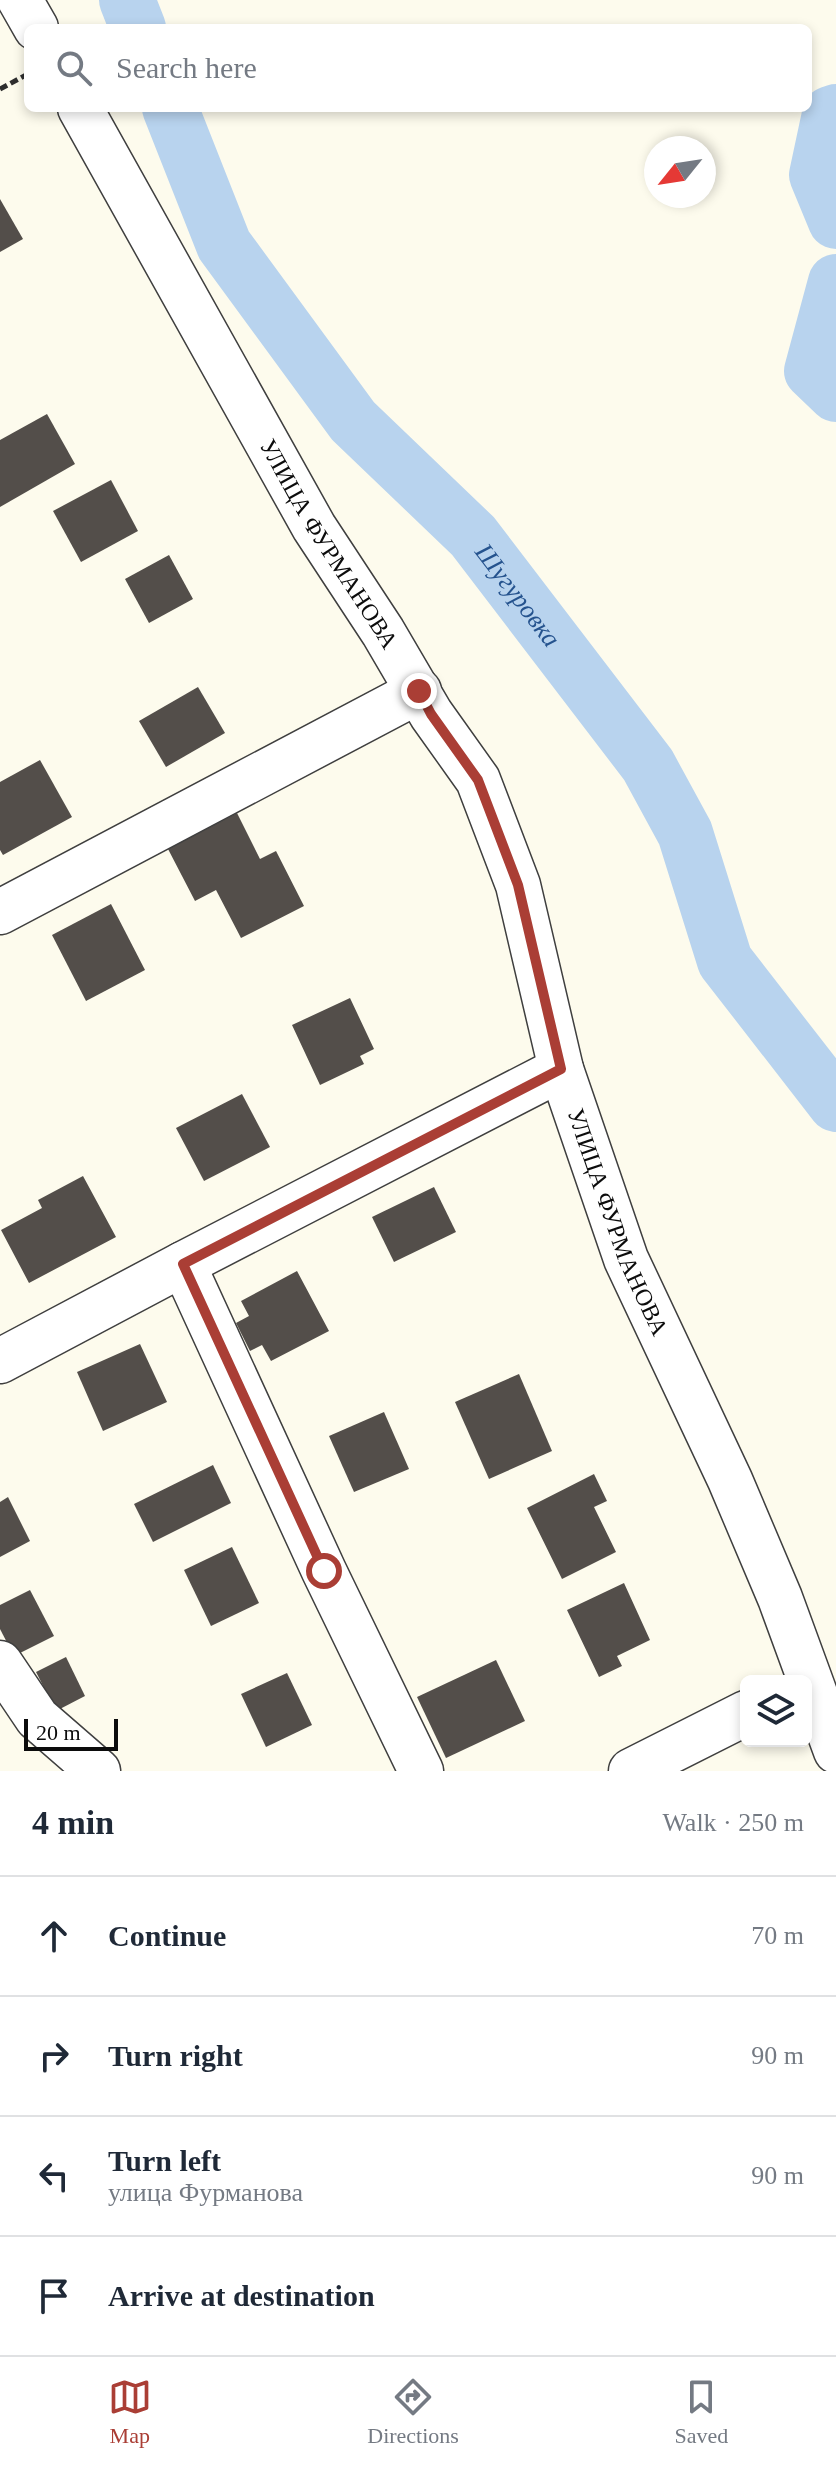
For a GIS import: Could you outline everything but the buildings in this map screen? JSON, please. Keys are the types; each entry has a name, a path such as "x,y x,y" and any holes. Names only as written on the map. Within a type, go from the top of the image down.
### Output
{"street":[{"path":"20,0 34,24"},
{"name":"УЛИЦА ФУРМАНОВА","path":"82,112 314,527 431,714 478,780 518,885 561,1069 626,1259 730,1480 780,1598 806,1675"},
{"path":"0,912 419,691"},
{"path":"0,1361 561,1069"},
{"path":"183,1264 324,1571 421,1771"},
{"path":"0,1663 37,1718 98,1771"},
{"name":"УЛИЦА ФУРМАНОВА","path":"812,1691 836,1751"},
{"path":"631,1771 740,1716"}],"path":[{"path":"0,89 24,76"}],"waterway":[{"name":"Шугуровка","path":"127,0 136,24"},
{"name":"Шугуровка","path":"172,112 224,245 353,421 473,536 648,765 685,833 725,961 836,1104"},
{"name":"Шугуровка","path":"836,112 830,114 817,175 836,221"},
{"name":"Шугуровка","path":"836,282 812,371 836,394"}],"route":[{"path":"324,1571 183,1264 561,1069 518,885 478,780 431,714 419,691"}]}
